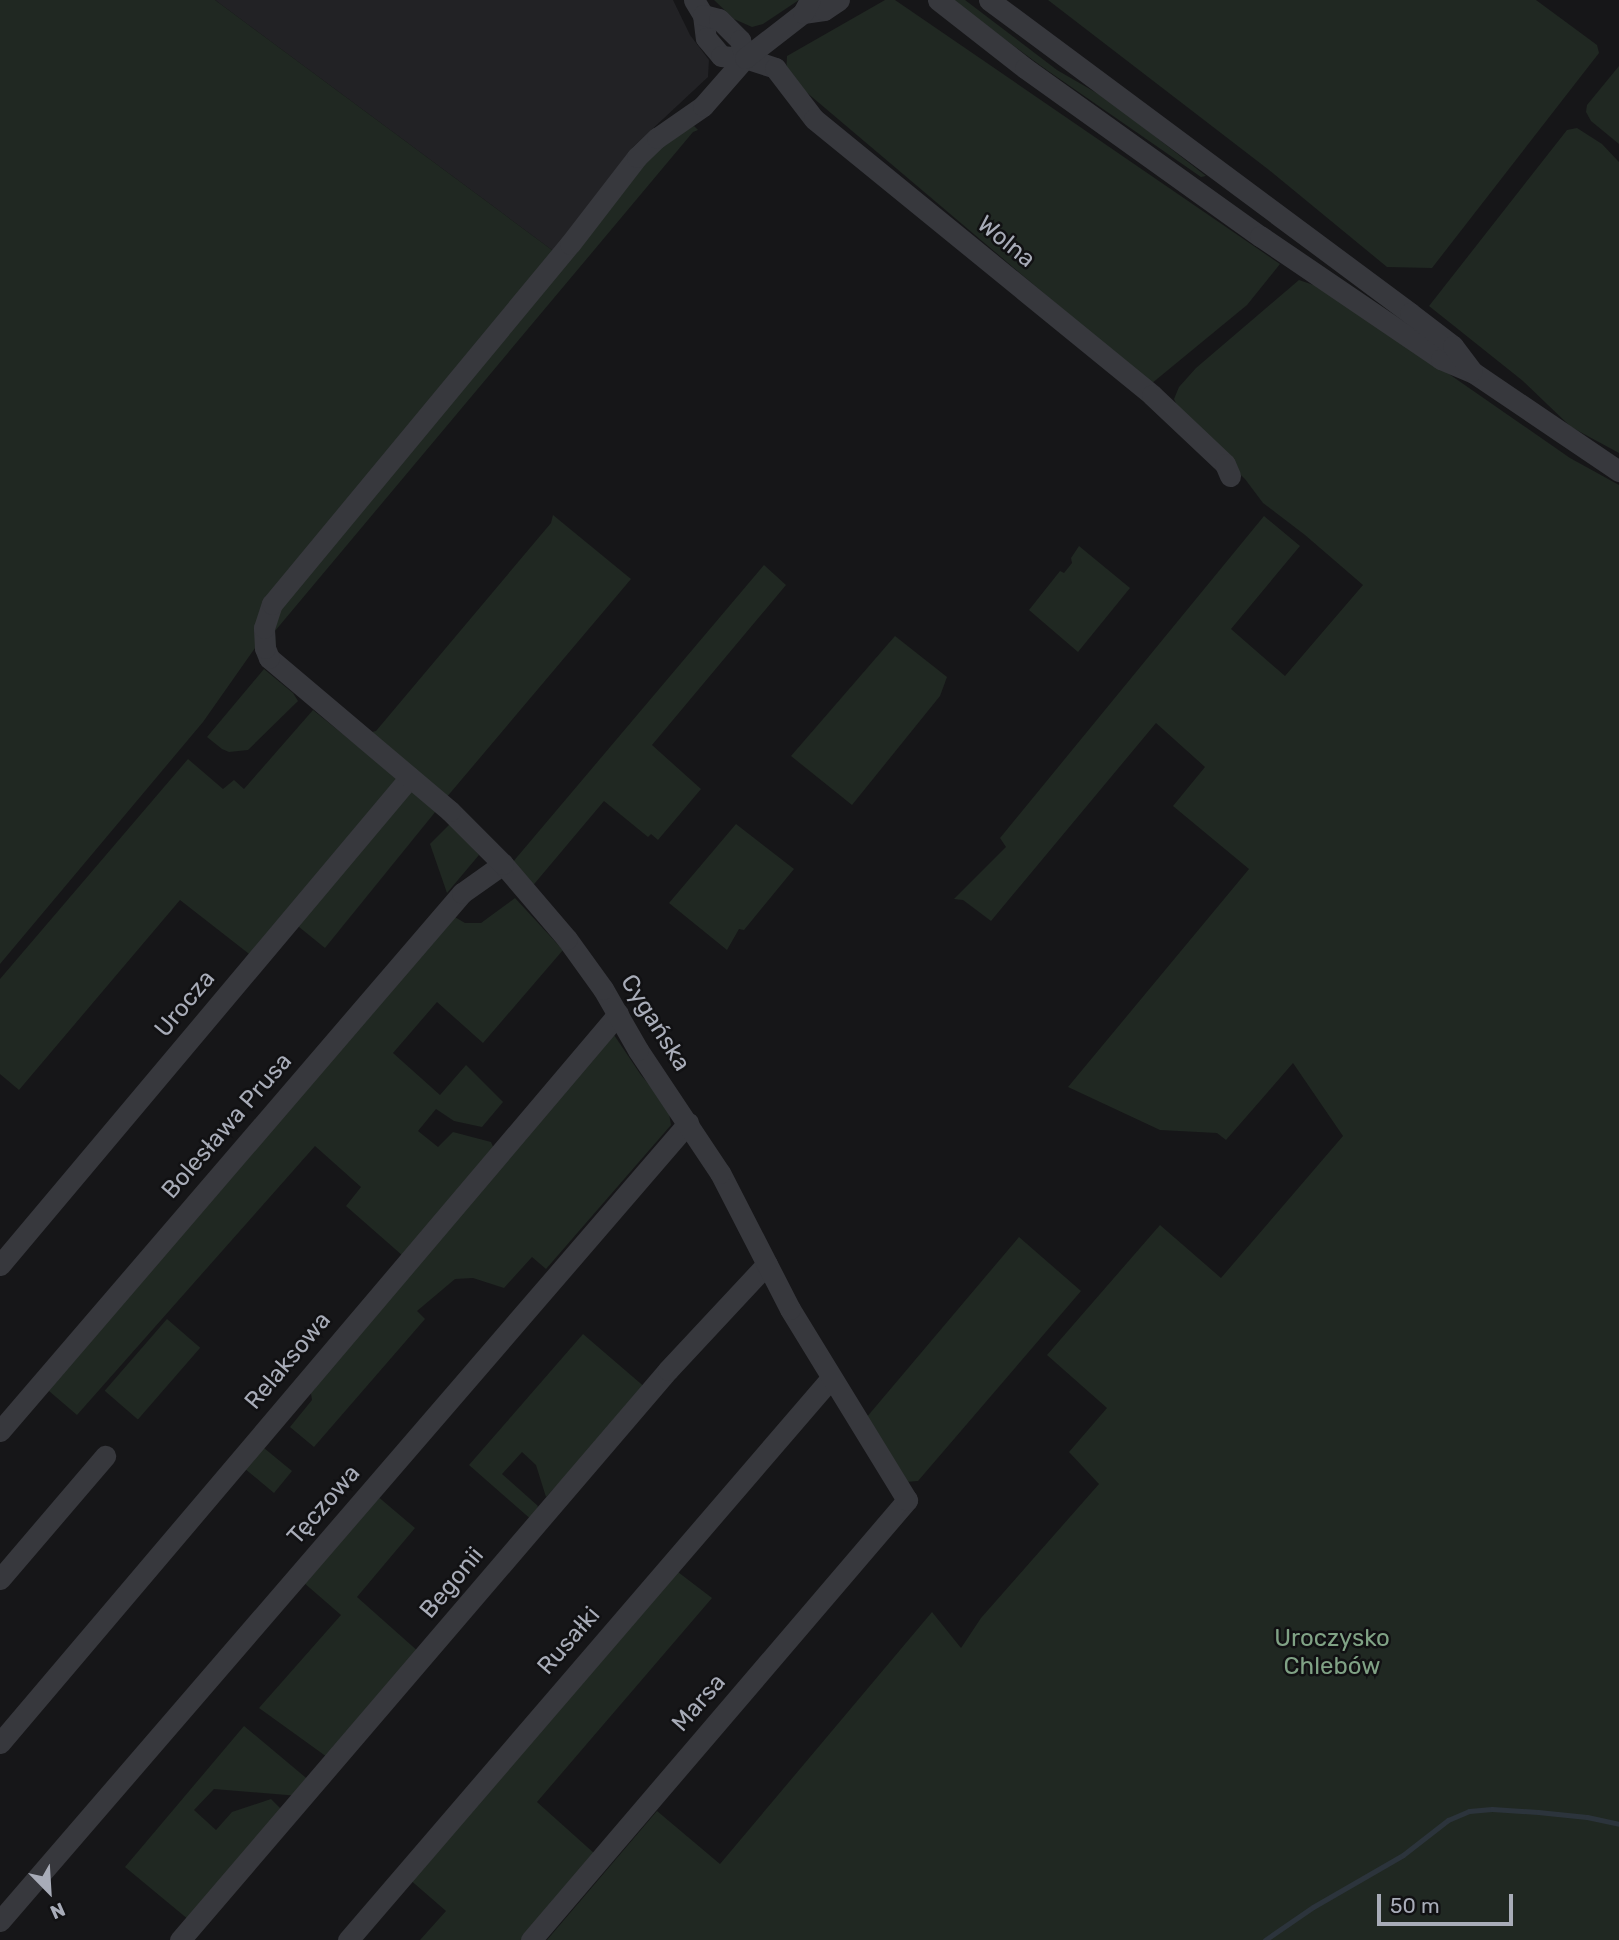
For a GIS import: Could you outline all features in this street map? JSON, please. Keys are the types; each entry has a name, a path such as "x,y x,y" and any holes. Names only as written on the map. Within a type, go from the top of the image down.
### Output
{"street":[{"path":"745,58 807,6 824,10 839,0"},
{"path":"938,0 1025,68 1260,236 1441,359 1474,373 1619,471"},
{"path":"989,0 1453,346 1474,373"},
{"name":"Wolna","path":"699,7 706,38 721,56 745,58 775,68 805,109 823,127 840,137 1152,394 1225,464 1230,476"},
{"name":"Cygańska","path":"745,58 703,106 657,138 637,157 570,244 272,604 264,628 265,648 269,658 411,777 503,864 567,939 720,1173 831,1378 907,1500"},
{"name":"Urocza","path":"0,1265 411,777"},
{"name":"Bolesława Prusa","path":"0,1431 462,893 503,864"},
{"name":"Relaksowa","path":"0,1743 618,1014"},
{"name":"Tęczowa","path":"0,1921 688,1123"},
{"name":"Begonii","path":"180,1940 668,1370 767,1264"},
{"name":"Rusałki","path":"348,1940 831,1378"},
{"path":"0,1579 105,1456"},
{"name":"Marsa","path":"531,1940 907,1500"}],"shaded area":[{"path":"215,0 673,0 690,35 709,60 708,77 633,147 556,253"}],"green space":[{"path":"0,0 215,0 556,253 266,598 255,648 203,722 0,964"},
{"path":"714,0 799,0 763,24 752,27 734,19"},
{"path":"885,0 895,0 1280,264 1247,305 1151,384 786,75 787,56"},
{"path":"952,0 965,0 1057,70 1107,99 1206,176 1201,177 1041,66"},
{"path":"1048,0 1536,0 1597,45 1599,53 1432,268 1387,267 1269,170"},
{"path":"1619,66 1619,144 1591,121 1586,112 1587,105"},
{"path":"694,126 698,130 693,132 275,631 276,649 270,631 272,618 619,189 661,144"},
{"path":"1577,128 1602,144 1619,162 1619,453 1571,427 1523,381 1429,306 1567,130"},
{"name":"Uroczysko Chlebów","path":"1299,280 1328,290 1570,458 1619,485 1619,1940 547,1940 657,1811 720,1864 932,1612 961,1648 981,1618 1099,1484 1069,1452 1107,1408 1047,1355 1160,1225 1221,1278 1343,1136 1293,1063 1226,1140 1217,1133 1160,1130 1068,1087 1249,869 1173,806 1205,767 1156,723 991,921 963,900 954,899 1006,847 1000,838 1264,516 1300,546 1231,629 1285,676 1363,585 1263,503 1245,479 1201,437 1179,410 1174,399 1179,387 1196,368"},
{"path":"553,515 631,579 446,798 368,733 376,731 551,523"},
{"path":"1079,546 1130,588 1078,652 1029,610 1060,571 1064,573 1072,563 1071,558"},
{"path":"764,565 786,585 652,745 701,789 658,840 651,834 648,837 604,801 530,889 512,863"},
{"path":"895,636 947,677 940,696 852,805 791,756"},
{"path":"264,669 293,693 298,701 248,750 229,752 222,749 207,737"},
{"path":"313,710 396,777 396,784 253,957 180,900 19,1090 0,1074 0,979 188,759 223,789 234,780 244,789"},
{"path":"409,787 437,810 325,948 297,925"},
{"path":"451,823 479,855 447,893 430,844"},
{"path":"736,824 794,869 744,930 739,929 727,950 669,903"},
{"path":"515,898 563,950 483,1043 437,1002 393,1053 440,1095 466,1065 503,1102 482,1127 454,1121 436,1109 418,1131 438,1147 453,1132 491,1142 494,1149 403,1256 346,1206 361,1187 315,1146 77,1415 42,1385 453,916 465,923 481,923"},
{"path":"610,1029 641,1075 668,1107 671,1125 546,1269 532,1257 504,1288 473,1278 455,1279 417,1311 425,1319 314,1447 290,1427 312,1400 309,1381"},
{"path":"1019,1237 1081,1291 918,1481 905,1482 866,1418"},
{"path":"167,1319 200,1348 138,1420 105,1391"},
{"path":"583,1334 647,1389 546,1497 536,1465 522,1452 502,1474 538,1506 533,1521 469,1465"},
{"path":"296,1396 284,1424 264,1448 292,1471 274,1493 238,1463"},
{"path":"376,1495 415,1528 357,1597 420,1653 327,1757 259,1708 341,1615 303,1582"},
{"path":"674,1569 712,1598 537,1802 595,1854 522,1940 420,1940 446,1911 408,1878"},
{"path":"244,1726 311,1782 299,1796 214,1789 194,1810 216,1830 232,1812 271,1799 284,1812 189,1920 125,1867"}],"waterway":[{"path":"1265,1940 1313,1907 1403,1855 1448,1820 1469,1811 1492,1809 1538,1812 1587,1817 1619,1824"}]}
